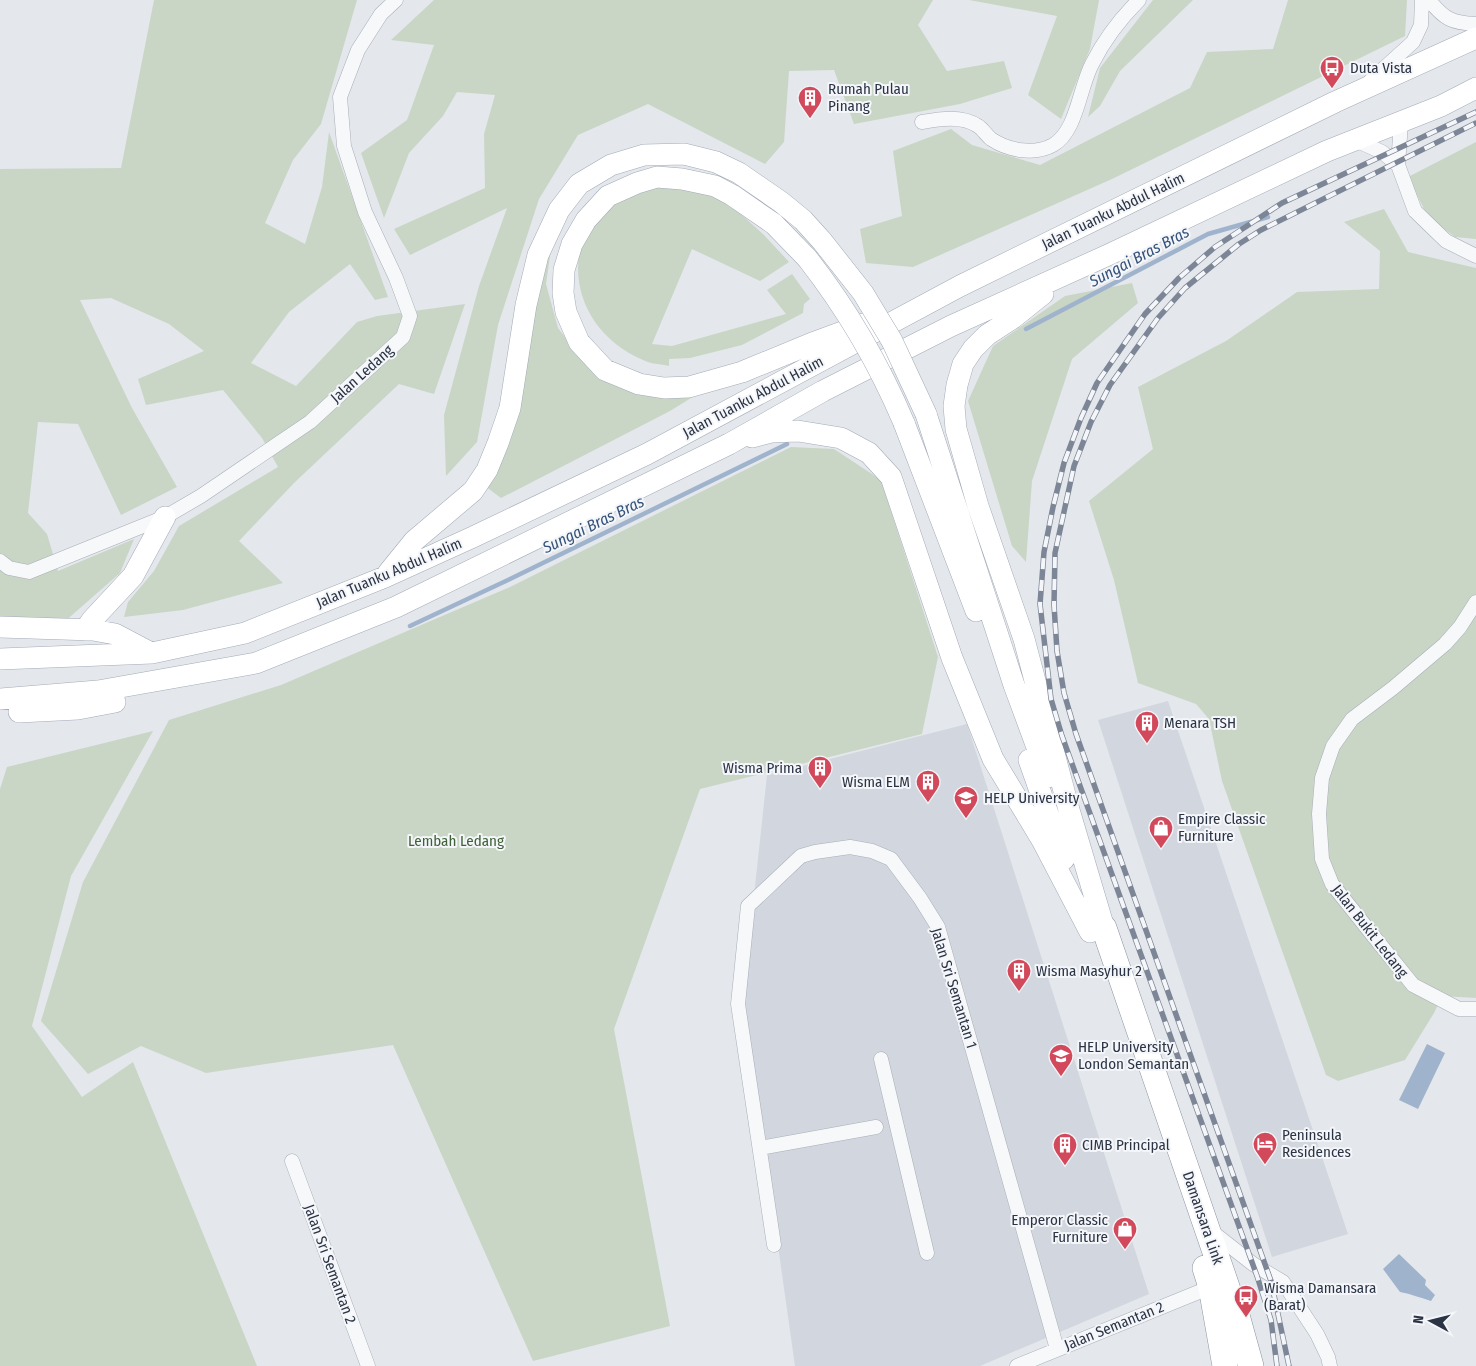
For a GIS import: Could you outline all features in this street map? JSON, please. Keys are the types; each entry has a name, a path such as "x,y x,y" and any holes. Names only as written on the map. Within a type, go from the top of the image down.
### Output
{"highway":[{"name":"Damansara Link","path":"1097,930 1207,1228 1238,1319 1251,1366"},
{"name":"Damansara Link","path":"1097,930 1211,1287 1225,1366"}],"main road":[{"name":"Jalan Tuanku Abdul Halim","path":"0,659 152,653 245,633 385,577 474,537 647,454 941,296 1339,100 1476,38"},
{"name":"Jalan Tuanku Abdul Halim","path":"0,699 98,691 256,663 396,606 729,444 823,391 951,326 1069,274 1318,155 1441,106 1476,88"},
{"path":"385,577 414,541 473,491 487,470 510,408 526,305 538,254 559,210 579,184 612,165 644,155 684,154 716,162 739,173 803,220 822,240 862,293 892,341 926,414 1014,685 1097,930"},
{"path":"941,296 815,342 742,372 689,388 664,388 639,384 604,370 579,342 566,312 563,293 564,270 572,244 586,220 608,196 637,183 658,177 682,179 715,186 732,194 774,224 807,258 840,303 872,354 904,423 1097,930"},
{"path":"1069,274 1013,318 987,335 973,349 963,364 956,385 954,406 960,447 978,506 1024,639 1069,810 1097,930"},
{"path":"729,444 771,432 798,431 841,438 869,453 891,477 952,658 994,759 1097,930"},
{"path":"85,630 133,576 165,517"},
{"path":"0,627 85,630 115,634 152,653"},
{"path":"0,713 78,709 188,689 256,663"}],"street":[{"name":"Jalan Ledang","path":"0,561 9,568 29,572 165,517 201,496 310,422 403,337 410,316 396,278 366,212 344,146 340,97 358,50 381,14 396,0"},
{"path":"922,122 941,118 968,122 977,125 992,139 1020,150 1045,149 1061,140 1071,124 1092,64 1119,21 1139,0"},
{"path":"1339,100 1369,81 1413,42 1421,25 1422,0"},
{"path":"1429,0 1438,13 1448,20 1461,24 1476,24"},
{"path":"1401,122 1398,166 1415,211 1446,241 1476,256"},
{"path":"1354,140 1382,152 1398,166"},
{"name":"Jalan Bukit Ledang","path":"1476,602 1460,627 1445,644 1393,688 1352,719 1333,746 1322,778 1319,814 1322,859 1328,876 1332,884 1370,933 1413,985 1459,1009 1476,1009"},
{"name":"Jalan Sri Semantan 1","path":"774,1245 738,1004 748,906 801,856 850,847 872,851 891,859 920,898 938,928 1057,1349"},
{"path":"881,1058 927,1253"},
{"path":"760,1148 876,1127"},
{"name":"Jalan Sri Semantan 2","path":"292,1161 368,1366"},
{"path":"1207,1228 1253,1264 1283,1282 1317,1334 1328,1357 1330,1366"},
{"name":"Jalan Semantan 2","path":"1017,1366 1211,1287"}],"shaded area":[{"path":"1168,701 1348,1234 1272,1257 1098,720"},
{"path":"967,724 1149,1294 980,1366 795,1366 743,998 767,775"}],"green space":[{"path":"154,0 357,0 321,124 293,160 265,223 305,244 322,187 329,132 388,297 375,300 350,264 289,312 251,363 296,386 357,322 377,316 465,304 434,394 399,384 294,483 239,541 283,583 183,610 124,617 128,602 154,571 179,526 278,467 262,438 223,390 146,405 138,379 204,351 169,324 111,298 80,300 132,408 177,487 121,515 78,424 38,422 28,513 47,534 58,571 134,539 120,573 63,623 0,621 0,169 121,168"},
{"path":"434,0 933,0 918,25 947,71 1004,61 1012,88 960,104 854,124 834,70 789,71 784,142 765,164 648,104 578,135 539,199 498,325 477,442 446,476 444,415 479,286 507,208 410,255 394,229 485,188 484,134 495,95 457,92 443,116 409,153 384,218 361,153 407,120 434,45 391,40"},
{"path":"969,0 1099,0 1090,49 1061,119 1028,95 1057,16"},
{"path":"1153,0 1193,0 1120,71 1100,106 1088,117 1100,68"},
{"path":"1288,0 1407,0 1405,36 1112,179 913,267 866,263 860,229 902,216 893,151 951,129 972,145 1040,165 1190,88 1207,52 1273,49"},
{"path":"1476,142 1476,239 1455,237 1428,217 1408,177"},
{"path":"644,179 722,197 764,235 789,262 760,281 692,249 652,344 672,346 786,314 767,290 792,274 810,299 804,304 803,313 742,345 690,358 669,359 669,366 643,360 623,349 607,336 594,320 585,302 579,283 578,263 582,242 593,217"},
{"path":"1384,209 1408,252 1476,268 1476,998 1442,996 1434,1013 1405,1060 1338,1081 1326,1075 1222,781 1209,719 1196,704 1138,683 1114,580 1089,501 1153,449 1138,387 1226,341 1297,292 1379,289 1380,251 1344,222"},
{"path":"551,249 546,284 558,328 586,364 696,395 670,411 501,498 485,486 543,264"},
{"path":"1132,283 1138,303 1072,359 1032,481 1026,562 1012,546 968,401 993,346 1065,296"},
{"name":"Lembah Ledang","path":"791,447 834,449 881,480 938,657 922,734 700,789 614,1029 670,1326 533,1361 393,1045 206,1073 141,1046 88,1074 41,1021 83,882 169,720 281,685 510,587"},
{"path":"153,731 71,876 32,1026 82,1097 133,1062 257,1366 0,1366 0,789 7,767"}],"water":[{"path":"1427,1044 1445,1053 1418,1109 1399,1100"},
{"path":"1399,1254 1426,1280 1425,1285 1435,1295 1431,1301 1400,1292 1383,1269"}],"waterway":[{"name":"Sungai Bras Bras","path":"1026,329 1208,234 1268,217"},
{"name":"Sungai Bras Bras","path":"410,626 787,444"}],"railway":[{"path":"1277,1366 1271,1320 1257,1276 1062,736 1051,699 1040,604 1044,552 1064,463 1097,383 1145,314 1179,278 1215,247 1282,203 1476,112"},
{"path":"1289,1366 1271,1281 1076,734 1064,693 1057,651 1054,605 1055,553 1074,466 1091,422 1110,385 1158,318 1185,288 1239,244 1261,230 1476,123"}],"place":[{"name":"Duta Vista","path":"1332,89"},
{"name":"Rumah Pulau Pinang","path":"810,119"},
{"name":"Menara TSH","path":"1147,744"},
{"name":"Wisma Prima","path":"820,789"},
{"name":"Wisma ELM","path":"928,803"},
{"name":"HELP University","path":"966,819"},
{"name":"Empire Classic Furniture","path":"1161,849"},
{"name":"Wisma Masyhur 2","path":"1019,992"},
{"name":"HELP University London Semantan","path":"1061,1077"},
{"name":"Peninsula Residences","path":"1265,1165"},
{"name":"CIMB Principal","path":"1065,1166"},
{"name":"Emperor Classic Furniture","path":"1125,1250"},
{"name":"Wisma Damansara (Barat)","path":"1246,1318"}]}
